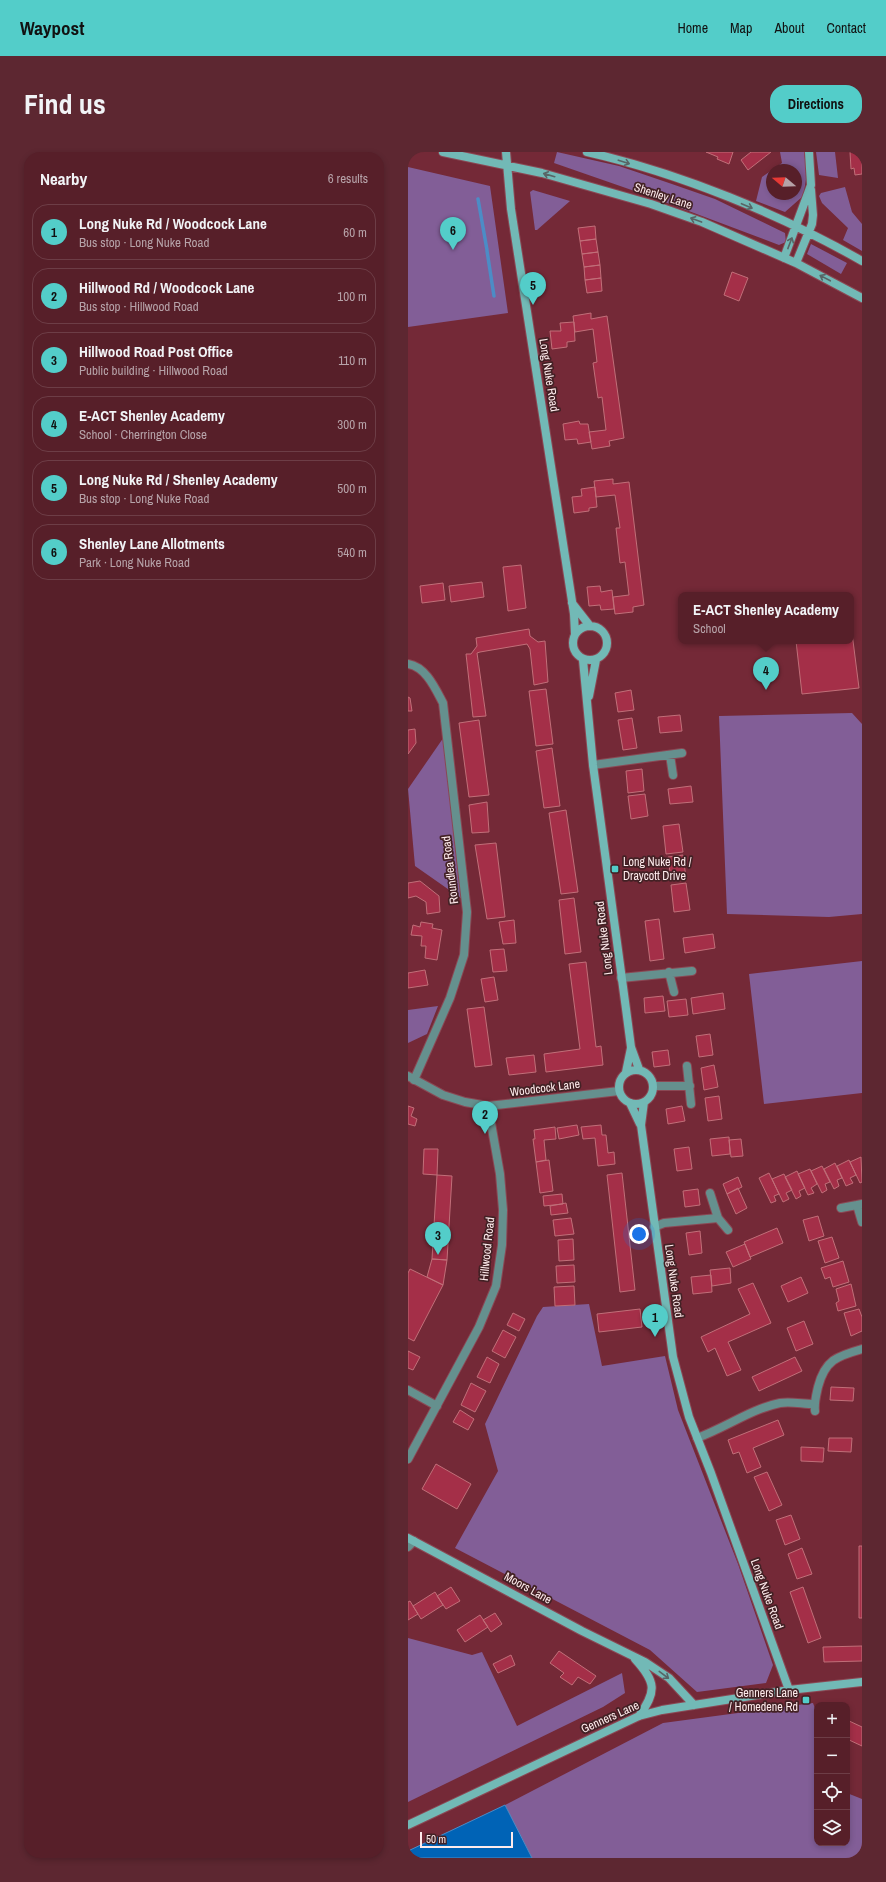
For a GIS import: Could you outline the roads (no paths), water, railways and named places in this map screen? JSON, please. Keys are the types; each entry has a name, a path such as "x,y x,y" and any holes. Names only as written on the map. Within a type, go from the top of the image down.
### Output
{"street":[{"name":"Shenley Lane","path":"443,152 507,165 651,204 702,222 796,263 862,298"},
{"name":"Long Nuke Road","path":"506,152 512,217 571,601 575,634 572,639 574,651 582,660 593,765 621,978 631,1047 638,1069"},
{"name":"Shenley Lane","path":"587,152 611,155 716,192 809,232 862,261"},
{"path":"796,263 809,232 813,215 809,152"},
{"path":"784,258 797,227 811,186"},
{"name":"Long Nuke Road","path":"571,601 590,626 595,626 602,632 607,641 605,652 596,660 587,707"},
{"path":"575,634 584,626 590,626"},
{"path":"582,660 596,660"},
{"name":"Roundlea Road","path":"408,664 415,665 422,671 433,685 443,703 467,912 464,956 450,998 411,1078"},
{"path":"593,765 682,753"},
{"path":"670,755 673,775"},
{"path":"621,978 692,971"},
{"path":"670,972 674,992"},
{"name":"Long Nuke Road","path":"631,1047 626,1072 620,1081 619,1091 625,1100 630,1103 641,1125"},
{"path":"687,1066 691,1104"},
{"path":"626,1072 638,1069 650,1076 654,1086 690,1086"},
{"name":"Woodcock Lane","path":"411,1078 445,1095 465,1102 488,1106 619,1091"},
{"name":"Long Nuke Road","path":"654,1086 652,1094 644,1102 641,1125 673,1357 689,1416 789,1690"},
{"path":"630,1103 644,1102"},
{"name":"Hillwood Road","path":"408,1459 479,1327 496,1286 500,1263 503,1210 500,1174 488,1106"},
{"path":"710,1193 718,1218 728,1230"},
{"path":"841,1208 860,1204 862,1222"},
{"path":"654,1227 664,1223 718,1218"},
{"path":"697,1438 714,1432 759,1410 781,1403 815,1408 824,1369 834,1358 862,1349"},
{"path":"408,1390 437,1406"},
{"name":"Moors Lane","path":"410,1542 582,1632 645,1662 669,1678 694,1705"},
{"name":"Moors Lane","path":"631,1655 651,1678 653,1691 649,1702 639,1716"},
{"name":"Genners Lane","path":"408,1825 639,1716 662,1710 789,1690 862,1682"}],"water":[{"path":"505,1805 532,1858 408,1858 408,1851"}],"waterway":[{"path":"478,199 487,250"},
{"path":"487,251 494,296"}],"place":[{"name":"Shenley Lane Allotments","path":"453,250"},
{"name":"Long Nuke Rd / Shenley Academy","path":"533,305"},
{"name":"E-ACT Shenley Academy","path":"766,690"},
{"name":"Long Nuke Rd / Draycott Drive","path":"615,869"},
{"name":"Hillwood Rd / Woodcock Lane","path":"485,1134"},
{"name":"Hillwood Road Post Office","path":"438,1255"},
{"name":"Long Nuke Rd / Woodcock Lane","path":"655,1337"},
{"name":"Genners Lane / Homedene Rd","path":"806,1700"}]}
